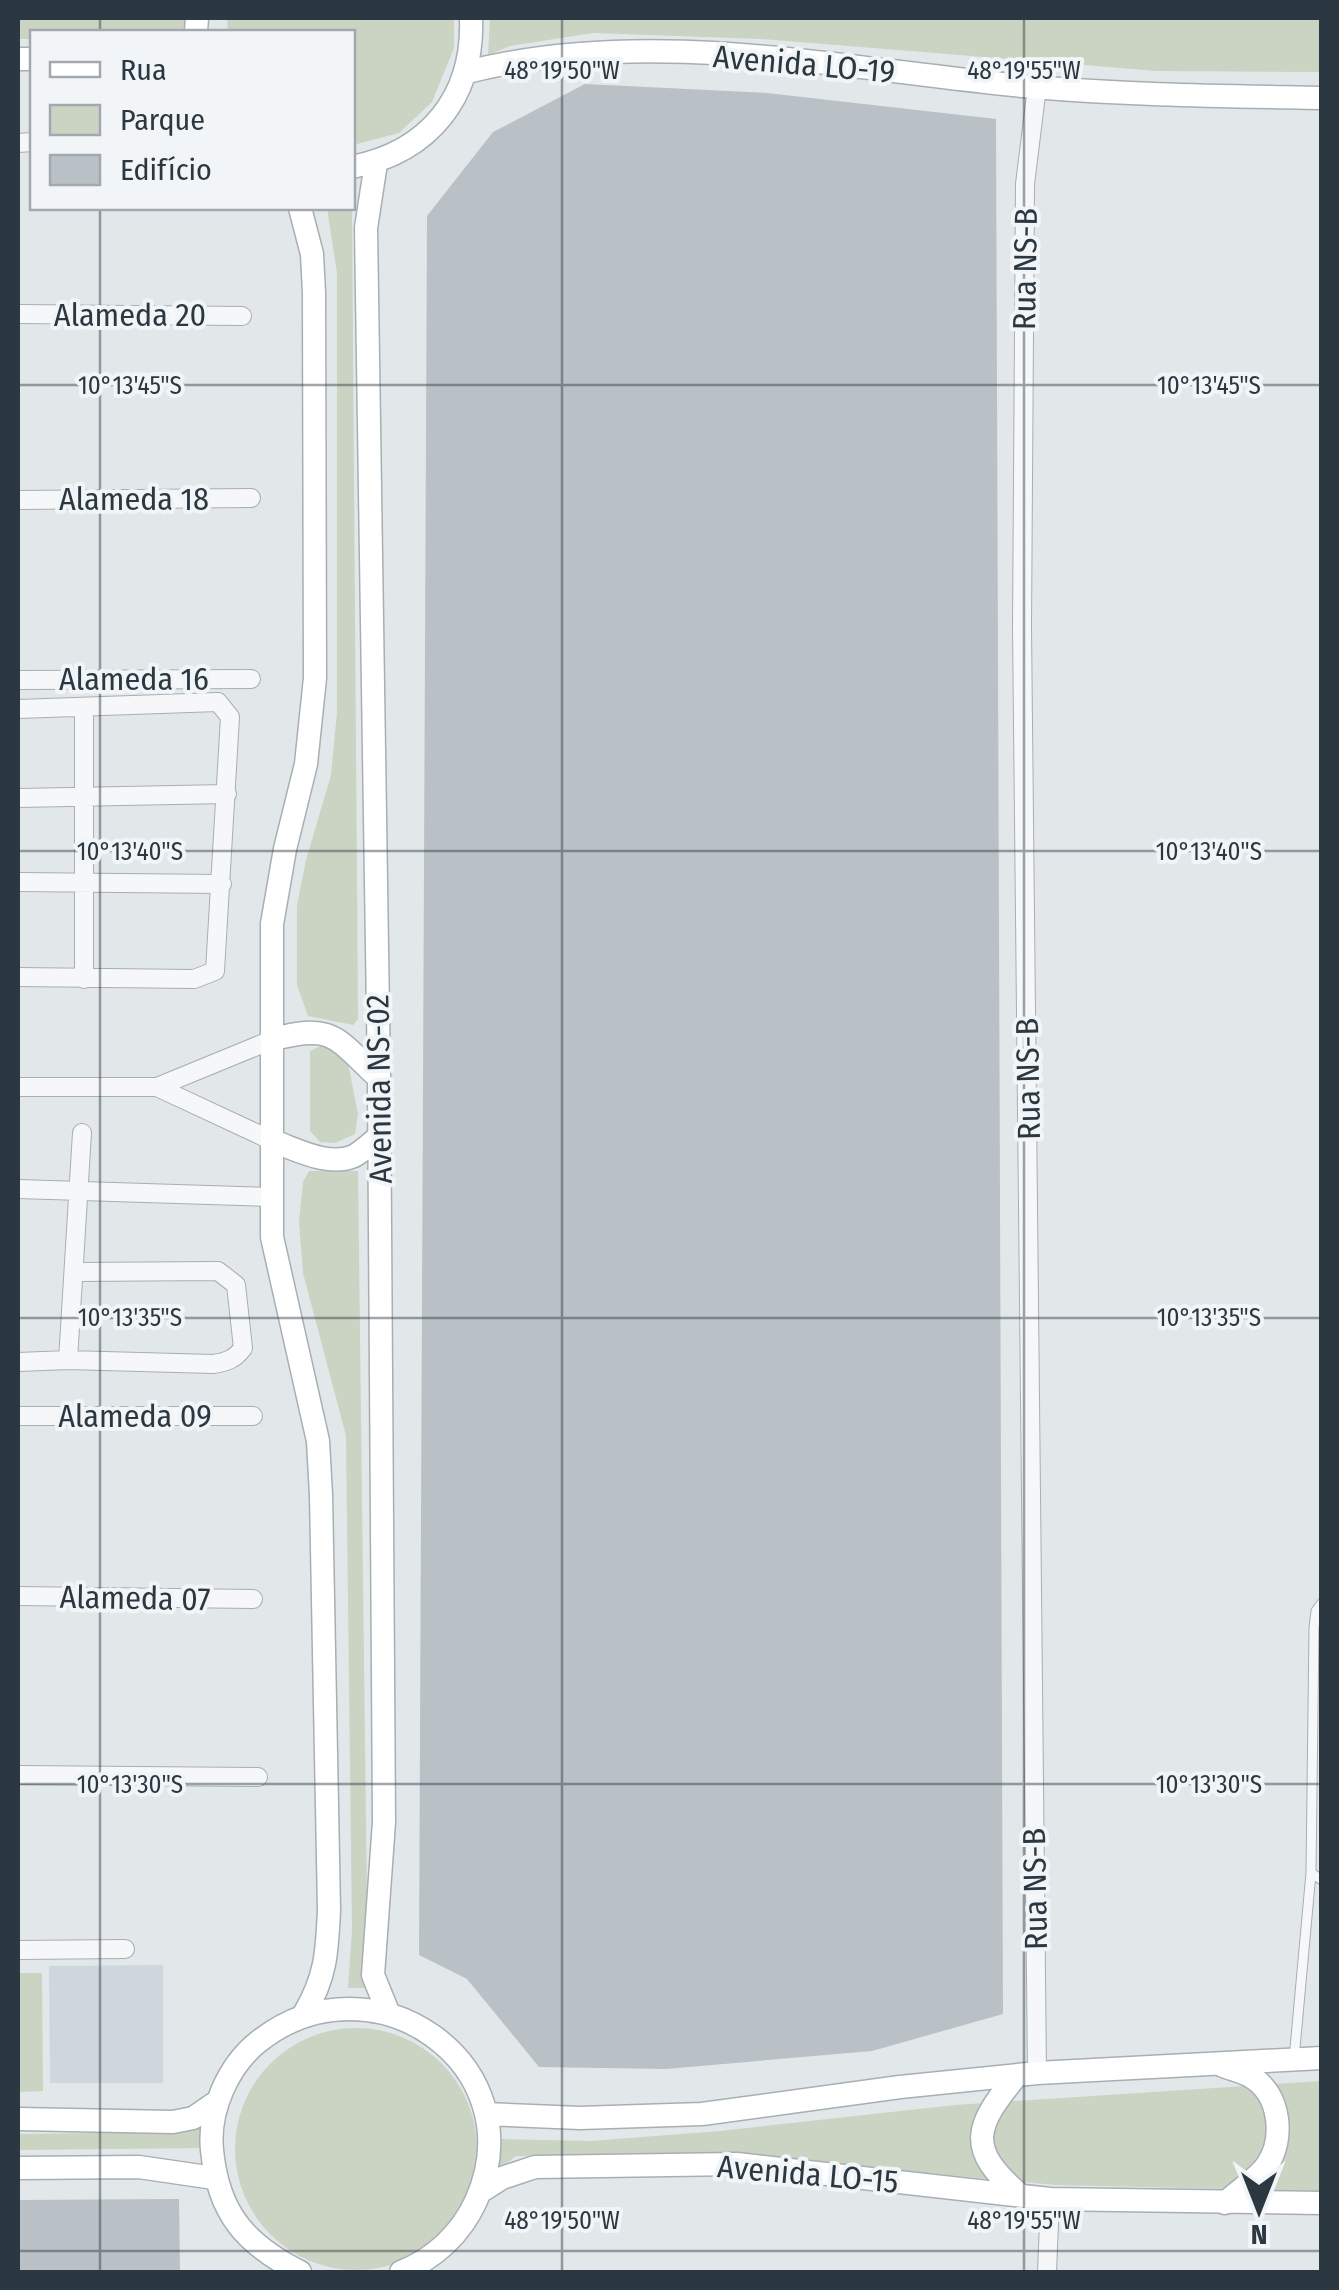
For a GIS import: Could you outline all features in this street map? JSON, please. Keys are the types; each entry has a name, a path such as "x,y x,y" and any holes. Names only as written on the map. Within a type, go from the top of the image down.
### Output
{"street":[{"path":"355,166 376,162 416,143 447,112 466,72 472,18"},
{"name":"Avenida LO-19","path":"466,72 550,56 657,52 1037,87 1322,98"},
{"name":"Rua NS-B","path":"1027,2074 1022,627 1026,184 1037,87"},
{"name":"Avenida NS-02","path":"376,162 366,228 380,1078 384,1822 374,1975 388,2012"},
{"path":"301,210 312,254 314,293 314,678 306,764 272,924 272,1238 318,1440 328,1910 326,1966 304,2014"},
{"name":"Alameda 20","path":"18,314 242,316"},
{"name":"Alameda 18","path":"18,500 252,498"},
{"name":"Alameda 16","path":"18,680 252,679"},
{"path":"18,709 218,702 230,716 215,972 194,978 18,977"},
{"path":"84,707 84,979"},
{"path":"18,798 227,794"},
{"path":"18,882 222,884"},
{"path":"18,1087 157,1087 274,1039 306,1030 322,1032 340,1042 380,1078"},
{"path":"157,1087 275,1142 337,1160 353,1156 380,1136"},
{"path":"68,1360 82,1133"},
{"path":"18,1189 273,1197"},
{"path":"18,1362 213,1364 238,1356 243,1348 236,1285 218,1271 75,1272"},
{"name":"Alameda 09","path":"18,1416 253,1416"},
{"name":"Alameda 07","path":"18,1596 253,1600"},
{"path":"18,1774 258,1777"},
{"path":"18,1950 125,1949"},
{"path":"300,2272 266,2255 234,2221 214,2178 211,2139 218,2101 232,2072 251,2048 276,2028 304,2014 332,2008 388,2012 420,2026 448,2048 469,2074 486,2114 487,2164 480,2192 466,2220 429,2258 401,2272"},
{"name":"Avenida LO-15","path":"486,2114 580,2118 702,2114 1027,2074 1322,2058"},
{"path":"1214,2063 1252,2076 1268,2090 1276,2110 1277,2144 1266,2166 1225,2202"},
{"path":"1020,2195 992,2172 982,2150 982,2132 988,2110 1027,2074"},
{"path":"18,2119 173,2122 192,2118 218,2101"},
{"name":"Avenida LO-15","path":"480,2192 519,2170 535,2167 737,2164 1050,2198 1322,2203"},
{"path":"18,2168 139,2167 214,2178"},
{"path":"1047,2272 1050,2198"}],"lane":[{"path":"1294,2060 1311,1873 1314,1628 1316,1610 1322,1603"},
{"path":"1311,1873 1322,1880"}],"shaded area":[{"path":"163,1965 163,2083 50,2083 49,1966"}],"green space":[{"path":"190,18 190,30 30,30 30,39 18,39 18,20"},
{"path":"227,18 454,18 454,48 432,102 399,133 355,144 355,30 228,30"},
{"path":"490,18 1321,18 1321,72 1157,71 761,39 593,33 510,46 488,55"},
{"path":"327,210 352,210 358,1019 353,1025 308,1016 297,985 297,905 331,775 337,712 337,273"},
{"path":"323,1045 346,1053 358,1114 355,1134 335,1143 320,1142 310,1131 310,1051"},
{"path":"309,1171 358,1171 368,1988 348,1988 352,1931 346,1436 303,1273 299,1222 303,1182"},
{"path":"18,1973 42,1973 43,2091 18,2092"},
{"path":"356,2028 402,2037 442,2063 468,2103 477,2149 468,2195 442,2235 402,2261 356,2270 310,2261 270,2235 244,2195 235,2149 244,2103 270,2063 310,2037"},
{"path":"1321,2081 1321,2191 1055,2185 755,2157 516,2156 497,2171 500,2139 591,2141 955,2105"},
{"path":"206,2128 206,2148 18,2150 18,2134 176,2132"}],"building":[{"path":"585,84 767,93 996,119 1003,2014 872,2051 666,2069 539,2067 467,1979 419,1955 427,216 493,132"},
{"path":"179,2199 180,2272 18,2272 18,2200"}]}
